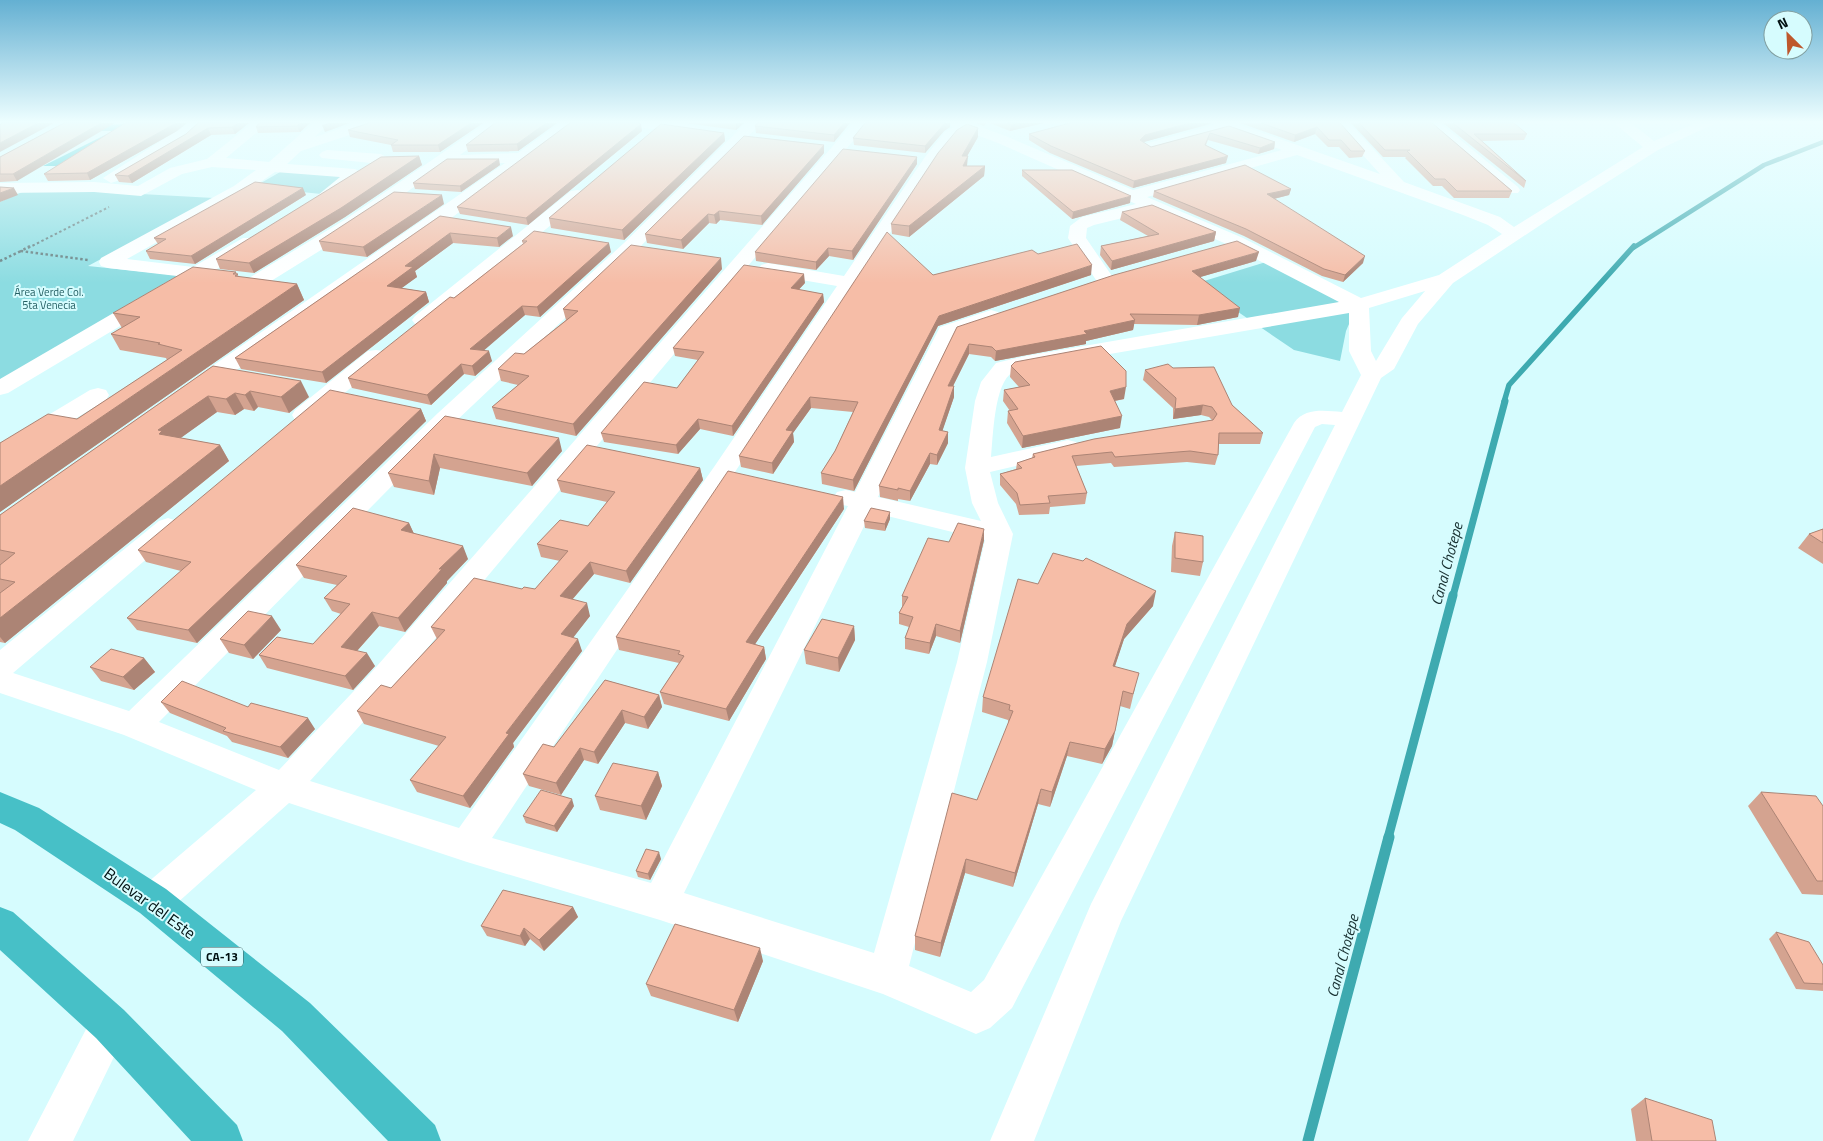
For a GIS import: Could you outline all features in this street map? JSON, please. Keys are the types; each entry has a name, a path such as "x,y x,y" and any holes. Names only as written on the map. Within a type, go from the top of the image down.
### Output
{"highway":[{"name":"Bulevar del Este","path":"0,807 27,819 153,901 296,1017 419,1141"},
{"path":"0,924 110,1024 221,1141"}],"street":[{"path":"94,188 113,176"},
{"path":"0,188 22,186 43,179 94,188 141,191 167,176"},
{"path":"108,262 240,189 258,176"},
{"path":"313,203 352,176"},
{"path":"239,279 352,223 418,176"},
{"path":"177,402 333,291 440,218 496,176"},
{"path":"135,726 446,418 630,247 696,176"},
{"path":"153,901 284,787 381,682 585,447 732,263 814,176"},
{"path":"467,846 723,472 847,282 911,176"},
{"path":"1086,176 1237,242 1360,305"},
{"path":"1131,196 1205,176"},
{"path":"1373,176 1494,221 1514,235"},
{"path":"1391,176 1398,184"},
{"path":"1495,176 1512,190"},
{"path":"887,976 972,662 1000,534 985,503 977,468 986,401 992,382 1004,368 1026,362 1360,305 1446,279 1607,176"},
{"path":"0,206 43,179"},
{"path":"286,429 400,337 542,234 592,183"},
{"path":"392,194 420,196"},
{"path":"438,197 465,199"},
{"path":"1077,288 1114,276 1077,238 1079,226 1088,221 1153,204"},
{"path":"440,218 468,222"},
{"path":"504,228 542,234"},
{"path":"0,388 263,233"},
{"path":"1199,252 1237,242"},
{"path":"108,262 333,291"},
{"path":"732,263 847,282"},
{"path":"1012,1141 1104,916 1372,375 1386,364 1409,322 1446,279"},
{"path":"1360,305 1360,351 1372,375"},
{"path":"660,903 863,502 943,336 947,331 1012,309"},
{"path":"217,373 246,378"},
{"path":"302,387 360,398"},
{"path":"0,454 98,395"},
{"path":"417,412 474,424"},
{"path":"0,682 135,726 284,787 467,846 660,903 887,976 976,1014 998,994 1306,423 1319,417 1350,420"},
{"path":"977,468 1092,441"},
{"path":"557,442 612,452"},
{"path":"695,467 751,478"},
{"path":"826,494 1000,534"},
{"path":"0,668 180,517"},
{"path":"50,1141 110,1024"}],"path":[{"path":"0,261 141,191"},
{"path":"21,251 108,262"}],"green space":[{"path":"273,176 349,176 321,194 254,187"},
{"name":"Área Verde Col. 5ta Venecia","path":"31,188 214,198 88,266 185,276 0,383 0,202"},
{"path":"1266,262 1358,303 1346,331 1340,361 1294,350 1219,299 1191,285"}],"building":[{"path":"350,176 389,176 341,208 249,263 216,259"},
{"path":"423,176 474,176 460,186 413,183"},
{"path":"498,176 577,176 526,218 457,207"},
{"path":"599,176 679,176 622,230 549,218"},
{"path":"703,176 796,176 761,216 719,211 714,215 708,214 681,240 645,234"},
{"path":"820,176 904,176 852,251 828,248 816,262 755,252"},
{"path":"923,176 972,176 909,226 891,224"},
{"path":"1030,176 1086,176 1131,196 1073,212"},
{"path":"1123,176 1152,176 1134,181"},
{"path":"1206,176 1267,176 1291,189 1267,194 1365,256 1345,275 1324,269 1246,229 1154,191"},
{"path":"1432,176 1495,176 1512,191 1457,191 1445,179 1435,179"},
{"path":"255,182 303,188 191,256 146,251 166,239 154,238"},
{"path":"0,187 14,188 0,193"},
{"path":"394,192 442,195 363,247 319,241"},
{"path":"1152,205 1216,232 1112,261 1101,246 1159,234 1122,212"},
{"path":"440,216 511,227 497,238 450,233 405,266 413,267 387,286 426,292 322,372 235,358"},
{"path":"534,231 609,243 537,307 522,306 470,349 489,351 472,366 461,364 427,395 348,378 450,297 454,298 527,241 522,241"},
{"path":"887,232 933,275 1032,250 1038,254 1077,244 1092,265 939,316 853,480 821,473 835,451 858,402 810,397 786,430 793,431 772,463 739,456"},
{"path":"1237,241 1259,252 1192,271 1240,308 1199,315 1130,314 1135,320 1084,331 1087,334 996,351 992,347 969,344 948,386 954,386 939,430 948,432 937,455 930,453 910,491 879,486 957,327 1114,275"},
{"path":"631,245 721,258 573,424 492,407 529,376 498,369 515,353 524,354 578,311 563,309"},
{"path":"744,265 804,274 791,288 823,294 732,426 698,419 676,445 601,433 644,382 677,388 704,352 673,348"},
{"path":"193,267 236,272 233,274 238,274 235,276 297,284 0,486 0,443 48,414 77,419 182,350 158,344 160,343 111,334 140,317 113,313"},
{"path":"1101,346 1126,371 1126,387 1110,391 1122,416 1023,436 1008,411 1018,409 1004,390 1030,385 1011,366 1015,362"},
{"path":"1168,364 1173,368 1214,367 1232,405 1263,433 1219,433 1218,455 1190,451 1115,457 1112,452 1072,456 1087,493 1048,496 1050,503 1020,505 1017,493 1000,474 1022,468 1017,463 1035,457 1033,454 1094,439 1213,420 1217,414 1212,407 1203,405 1175,409 1176,398 1145,370"},
{"path":"213,366 301,381 281,397 250,391 245,395 235,393 226,399 208,396 158,430 162,431 159,434 220,445 0,618 0,593 15,582 0,579 0,565 15,553 0,550 0,515"},
{"path":"330,390 421,409 188,630 127,618 191,562 138,550"},
{"path":"445,416 559,438 527,473 434,454 429,481 388,473"},
{"path":"587,445 700,468 626,571 590,562 560,596 587,603 561,634 578,639 506,733 509,734 463,796 410,780 446,737 357,711 381,685 391,688 445,630 431,627 474,578 522,589 524,587 535,589 568,551 537,544 560,520 588,526 615,492 557,480"},
{"path":"728,471 843,497 746,642 764,647 726,709 660,692 684,656 678,654 680,651 616,637"},
{"path":"353,508 409,523 401,530 463,546 439,569 442,569 398,618 372,612 341,647 367,653 345,676 259,655 277,637 313,644 350,604 324,598 347,576 296,565"},
{"path":"871,508 890,512 885,524 864,521"},
{"path":"958,523 984,529 960,631 936,624 930,643 905,638 913,617 899,613 908,597 902,596 928,538 949,542"},
{"path":"1823,529 1823,543 1809,534"},
{"path":"1175,532 1203,536 1203,562 1175,558"},
{"path":"1053,553 1083,561 1086,558 1156,591 1127,624 1113,666 1139,673 1133,694 1123,691 1115,731 1105,749 1070,742 1052,792 1041,789 1015,873 966,859 941,943 915,936 952,793 977,800 1013,711 1009,710 1010,705 983,697 1018,579 1038,584"},
{"path":"248,611 272,616 244,645 220,639"},
{"path":"822,619 854,626 838,658 804,650"},
{"path":"111,649 144,658 123,677 90,667"},
{"path":"605,680 659,695 644,717 622,710 594,752 580,748 556,783 523,774 543,744 554,747"},
{"path":"182,681 248,707 251,703 308,718 280,747 223,731 226,728 161,702"},
{"path":"613,763 658,772 641,806 595,796"},
{"path":"541,790 572,799 554,826 523,816"},
{"path":"1761,792 1816,796 1823,806 1823,881 1817,881"},
{"path":"646,849 659,852 648,874 636,871"},
{"path":"503,890 573,907 539,940 524,928 520,936 481,926"},
{"path":"675,924 760,948 734,1010 646,984"},
{"path":"1776,932 1809,942 1823,965 1823,984 1804,983"},
{"path":"1645,1098 1712,1120 1716,1141 1652,1141"}],"waterway":[{"name":"Canal Chotepe","path":"1633,248 1746,176"},
{"name":"Canal Chotepe","path":"1504,402 1509,385 1634,246"},
{"name":"Canal Chotepe","path":"1453,596 1505,401"},
{"name":"Canal Chotepe","path":"1388,838 1453,595"},
{"name":"Canal Chotepe","path":"1308,1141 1389,837"}]}
